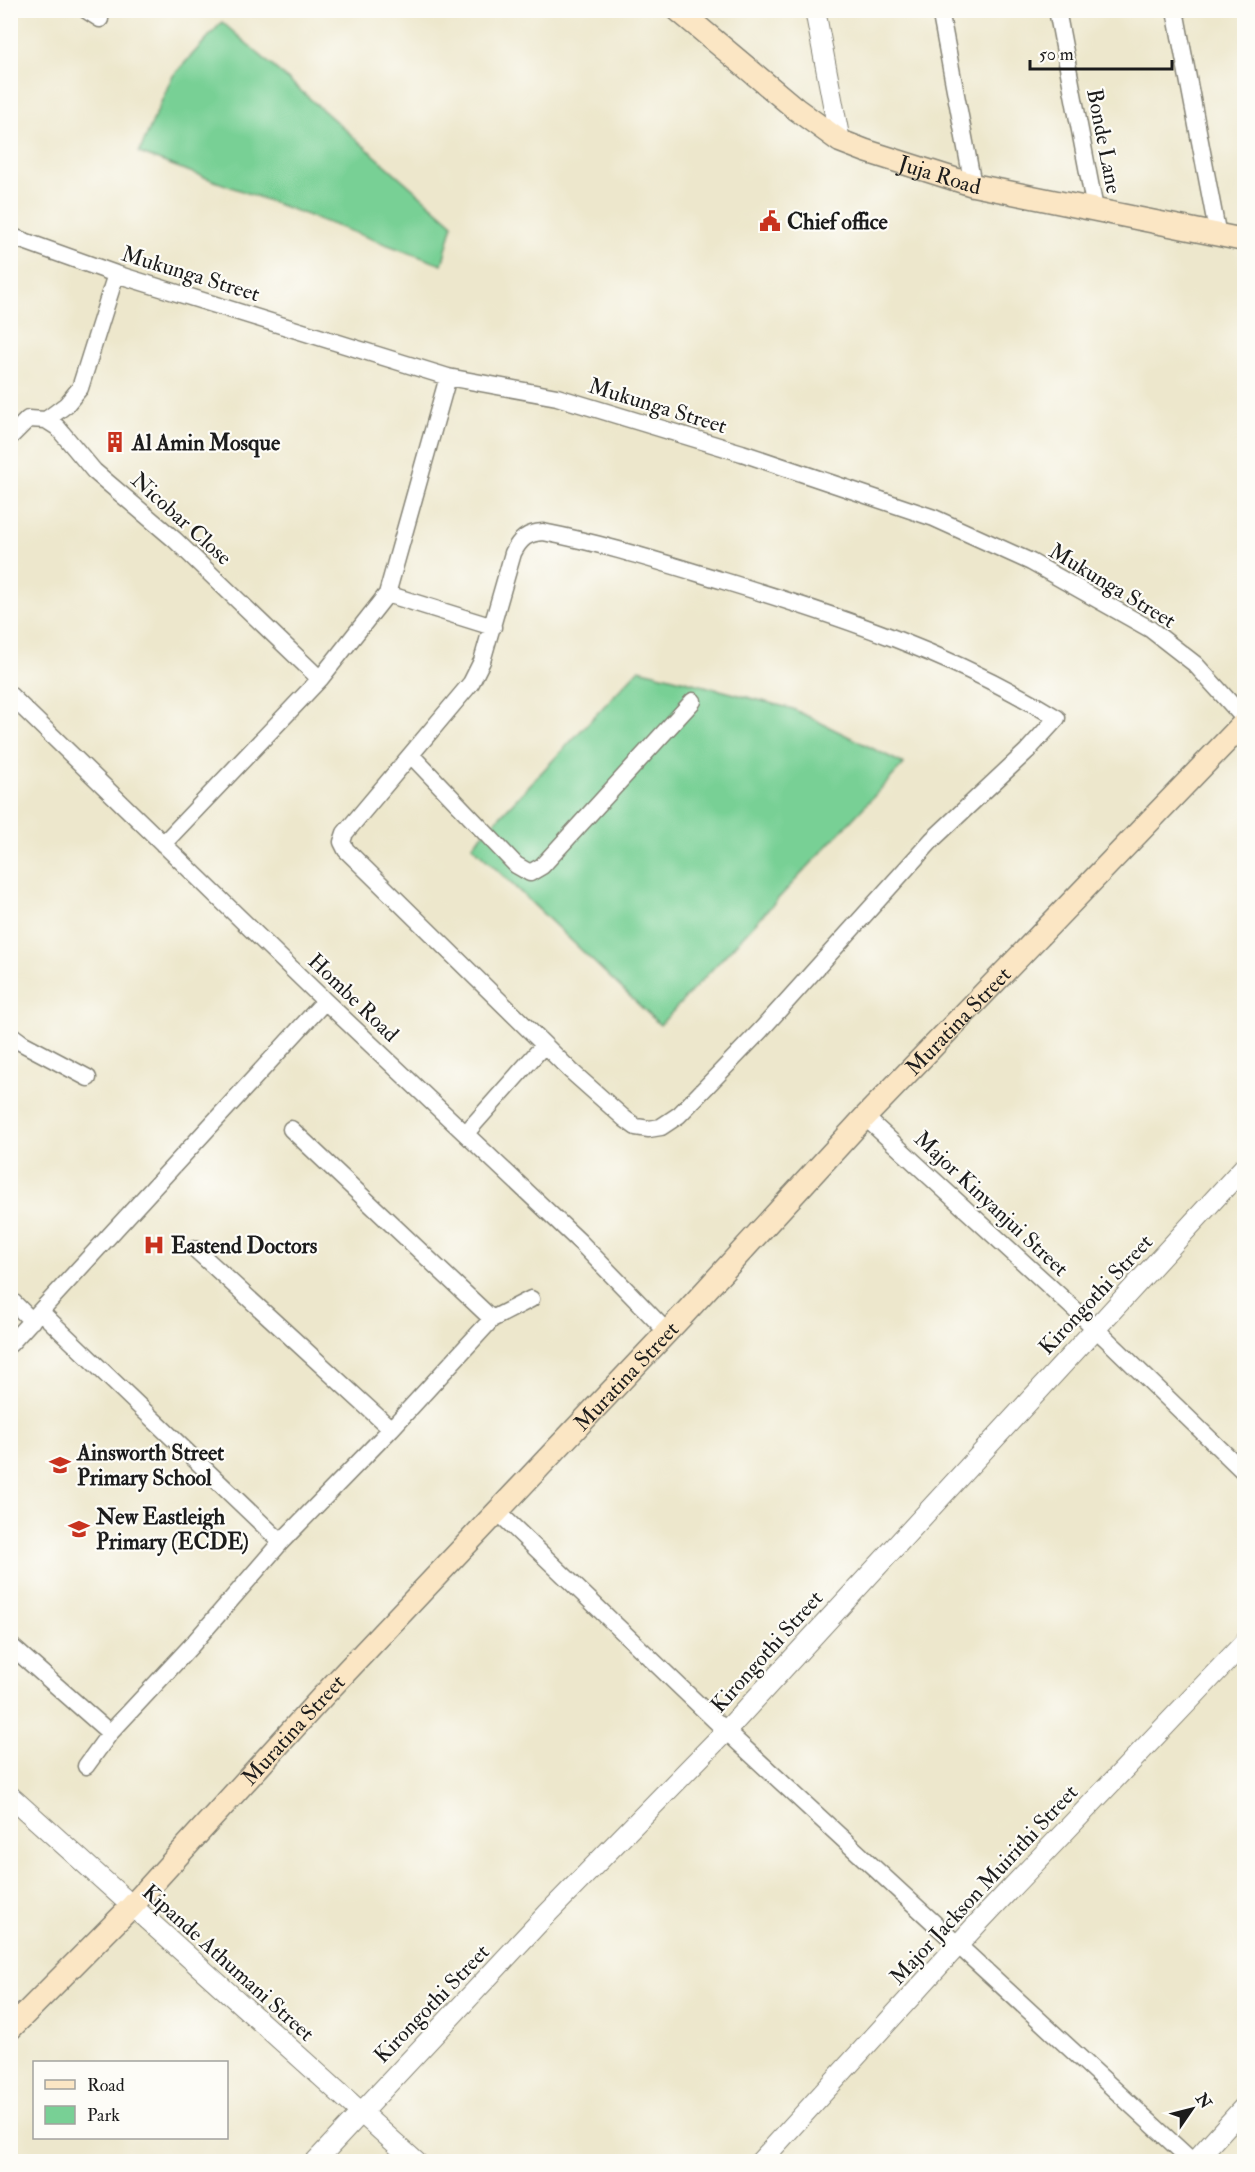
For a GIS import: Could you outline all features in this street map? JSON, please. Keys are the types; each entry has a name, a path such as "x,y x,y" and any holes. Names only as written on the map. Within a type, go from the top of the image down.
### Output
{"main road":[{"name":"Juja Road","path":"678,10 750,73 840,141 927,172 973,184 1245,240"},
{"name":"Muratina Street","path":"10,2029 132,1906 315,1704 667,1332 865,1117 1245,723"}],"street":[{"path":"816,10 840,141"},
{"path":"940,10 973,184"},
{"name":"Bonde Lane","path":"1058,10 1095,209"},
{"path":"1175,10 1218,236"},
{"name":"Mukunga Street","path":"10,236 116,274 448,377 557,398 742,453 934,518 1031,562 1150,629 1195,664 1245,718"},
{"path":"10,436 28,419 46,420 66,405 80,388 116,274"},
{"path":"163,844 320,679 387,594 448,377"},
{"name":"Nicobar Close","path":"46,420 72,443 94,471 175,540 320,679"},
{"path":"543,532 620,550 842,617 1000,684 1057,718 1027,751 932,840 760,1031 670,1123 649,1129 636,1127 544,1045 346,850 342,842 345,832 471,683 493,627 517,545 531,533 543,532"},
{"path":"387,594 493,627"},
{"name":"Hombe Road","path":"10,695 620,1281 667,1332"},
{"path":"411,756 516,865 530,873 542,866 693,701"},
{"path":"10,1344 326,1001"},
{"path":"10,1034 22,1043 88,1078"},
{"path":"466,1133 544,1045"},
{"name":"Major Kinyanjui Street","path":"865,1117 1096,1329 1245,1472"},
{"path":"291,1129 492,1319"},
{"name":"Kirongothi Street","path":"315,2162 726,1731 1245,1167"},
{"path":"195,1249 391,1429"},
{"path":"10,1299 37,1317 281,1542"},
{"path":"86,1766 110,1733 191,1646 281,1542 391,1429 492,1319 531,1299"},
{"path":"497,1511 726,1731 1193,2162 1245,2107"},
{"name":"Major Jackson Muirithi Street","path":"760,2162 958,1944 1245,1644"},
{"path":"10,1645 110,1733"},
{"name":"Kipande Athumani Street","path":"10,1796 416,2162"}],"green space":[{"path":"222,22 453,224 442,265 139,153 172,77"},
{"path":"639,669 793,709 904,764 660,1025 472,846"}],"place":[{"name":"Chief office","path":"770,221"},
{"name":"Al Amin Mosque","path":"115,442"},
{"name":"Eastend Doctors","path":"154,1245"},
{"name":"Ainsworth Street Primary School","path":"60,1465"},
{"name":"New Eastleigh Primary (ECDE)","path":"79,1529"}]}
